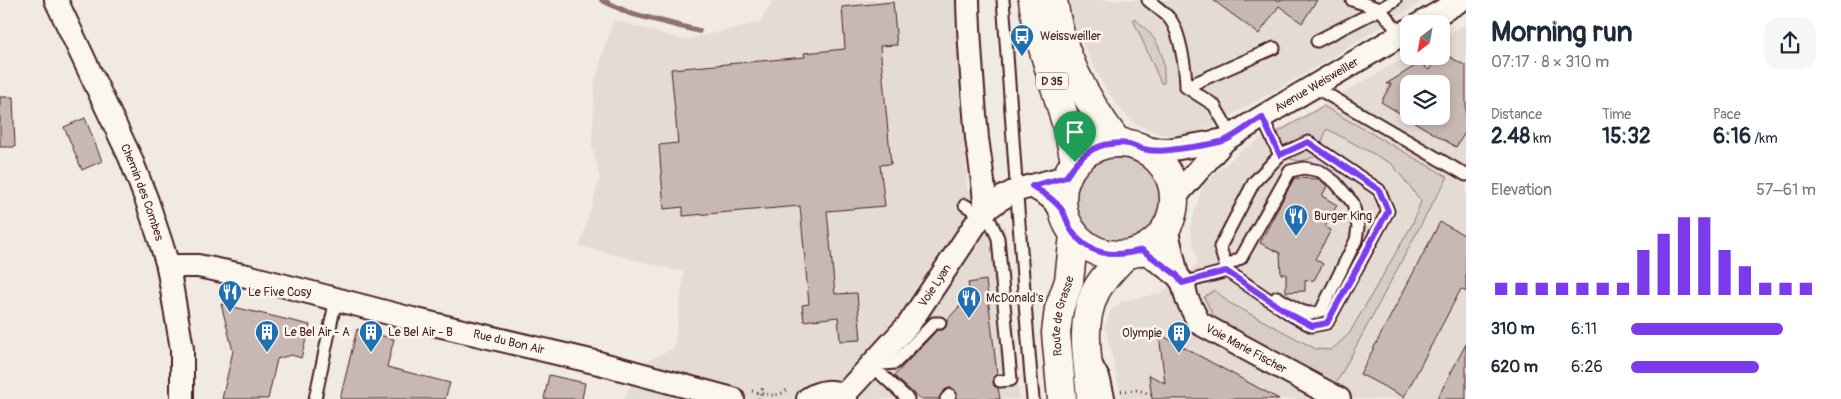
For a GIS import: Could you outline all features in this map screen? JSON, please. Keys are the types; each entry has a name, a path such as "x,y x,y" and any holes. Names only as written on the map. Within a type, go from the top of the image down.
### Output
{"main road":[{"name":"D 35","path":"1033,0 1036,26 1069,132 1071,170"},
{"name":"D 35","path":"1053,0 1068,62 1091,104 1131,146"},
{"path":"1104,145 1131,146 1156,158 1165,170 1172,183 1174,198 1172,214 1166,228 1156,240 1133,253 1107,254 1089,248 1074,235 1062,211 1062,194 1071,170 1088,151 1104,145"},
{"name":"Route de Grasse","path":"1062,396 1056,333 1059,309 1069,281 1074,235"},
{"name":"Route de Grasse","path":"1105,397 1085,341 1086,320 1094,293 1133,253"}],"street":[{"name":"Chemin des Combes","path":"56,0 130,157 147,201 168,266 182,349 182,399"},
{"path":"1435,15 1461,0"},
{"path":"964,8 985,190 977,210"},
{"name":"Avenue Weisweiller","path":"1174,198 1229,138 1313,86 1400,36"},
{"name":"Avenue Weisweiller","path":"1131,146 1168,150 1229,138"},
{"name":"Voie Lyan","path":"845,397 871,365 909,324 977,210 1024,188 1071,170"},
{"path":"1024,188 1050,197 1062,211"},
{"name":"Voie Marie Fischer","path":"1166,228 1180,279 1187,299 1199,323 1339,399"},
{"path":"1133,253 1180,279"},
{"name":"Rue du Bon Air","path":"168,266 212,268 412,319 618,368 733,399"},
{"path":"808,399 816,393 830,391 845,397"}],"lane":[{"path":"1003,0 1024,188 1020,251 1033,399"},
{"path":"1148,0 1171,19 1186,73 1186,87"},
{"path":"1352,0 1380,9 1400,28"},
{"path":"1317,41 1395,0"},
{"path":"1186,87 1274,48"},
{"path":"1313,86 1466,175"},
{"path":"1186,87 1214,105 1229,138"},
{"path":"1262,117 1280,155"},
{"path":"1308,142 1379,190 1388,211 1327,323 1312,326 1293,316 1226,269 1220,247 1254,182 1280,155 1308,142"},
{"path":"1180,279 1226,269 1241,258 1290,171 1304,168 1320,172 1336,182 1353,203 1358,227 1356,240 1321,311 1315,314 1304,313 1268,292 1246,284"},
{"path":"977,210 998,238 1011,380 1000,381"},
{"path":"315,399 336,299"},
{"path":"871,365 895,363 934,323 940,324"},
{"path":"871,365 908,399"}],"path":[{"path":"759,399 763,387"},
{"path":"1105,397 1138,390 1151,394"}],"shaded area":[{"path":"774,0 958,0 967,189 1005,226 1019,399 624,399 640,365 674,348 684,272 580,246 600,178 592,146 595,81 613,20 683,40 759,23"},
{"path":"1069,0 1424,0 1309,71 1212,126 1184,136 1164,135 1135,124 1123,112 1105,88 1070,17"},
{"path":"1133,19 1150,33 1159,47 1162,54 1164,83 1161,83"},
{"path":"1466,24 1466,399 1122,399 1105,326 1111,310 1123,301 1161,293 1198,264 1190,229 1203,184 1242,150 1400,61 1400,65 1450,65 1450,33"},
{"path":"1323,106 1448,177 1336,384 1216,321 1204,297 1215,290 1228,302 1316,349 1331,350 1349,334 1413,223 1421,201 1392,164 1327,129 1316,156 1302,161 1287,157 1278,132"},
{"path":"1118,157 1134,161 1148,170 1157,184 1161,200 1157,216 1148,230 1134,239 1118,243 1102,239 1088,230 1079,216 1075,200 1079,184 1088,170 1102,161"}],"building":[{"path":"1213,0 1317,0 1302,23 1279,6 1259,34"},
{"path":"893,2 897,45 880,46 891,164 880,165 885,206 827,211 835,294 857,293 861,340 840,341 838,317 804,321 802,305 809,304 800,206 683,216 683,207 664,209 659,145 678,143 671,69 805,57 804,53 845,49 842,7"},
{"path":"1450,57 1466,66 1466,131 1456,147 1419,125 1450,125 1450,75 1401,75 1417,65 1423,65 1429,70 1432,65 1450,65"},
{"path":"1400,75 1400,113 1381,102 1391,84 1386,84"},
{"path":"0,97 13,97 15,147 0,147"},
{"path":"85,118 102,161 82,170 64,127"},
{"name":"Burger King","path":"1294,178 1319,179 1327,186 1322,196 1337,205 1325,227 1331,230 1315,259 1323,264 1314,280 1305,281 1305,291 1286,292 1286,274 1281,274 1280,253 1260,243"},
{"path":"1440,222 1466,236 1466,292 1461,289 1404,397 1360,374"},
{"name":"McDonald's","path":"986,280 997,374 993,377 993,382 994,386 998,388 1000,399 956,399 957,393 951,388 945,390 939,399 920,399 894,376 937,330 943,330 946,327 947,320 970,295 968,283"},
{"name":"Le Bel Air - A","path":"221,304 310,325 301,358 291,355 277,359 268,399 222,399 233,351"},
{"name":"Le Bel Air - B","path":"357,329 394,339 387,367 450,383 445,399 340,399"},
{"name":"Olympie","path":"1159,334 1279,399 1152,399 1149,375 1165,383"},
{"path":"1466,344 1466,399 1437,399"},
{"path":"549,375 585,383 582,399 544,399"}],"waterway":[{"path":"602,0 629,13 699,31"}],"place":[{"name":"Weissweiller","path":"1022,57"},
{"name":"Burger King","path":"1296,237"},
{"name":"Le Five Cosy","path":"230,313"},
{"name":"McDonald's","path":"969,319"},
{"name":"Le Bel Air - A","path":"267,353"},
{"name":"Le Bel Air - B","path":"371,353"},
{"name":"Olympie","path":"1179,354"}],"route":[{"path":"1262,117 1280,155 1308,142 1379,190 1388,211 1327,323 1312,326 1293,316 1226,271 1182,283 1177,275 1142,250 1125,255 1107,254 1089,248 1074,235 1062,211 1050,197 1032,186 1066,177 1075,162 1088,151 1104,145 1118,143 1144,150 1168,150 1225,140 1262,117"}]}
